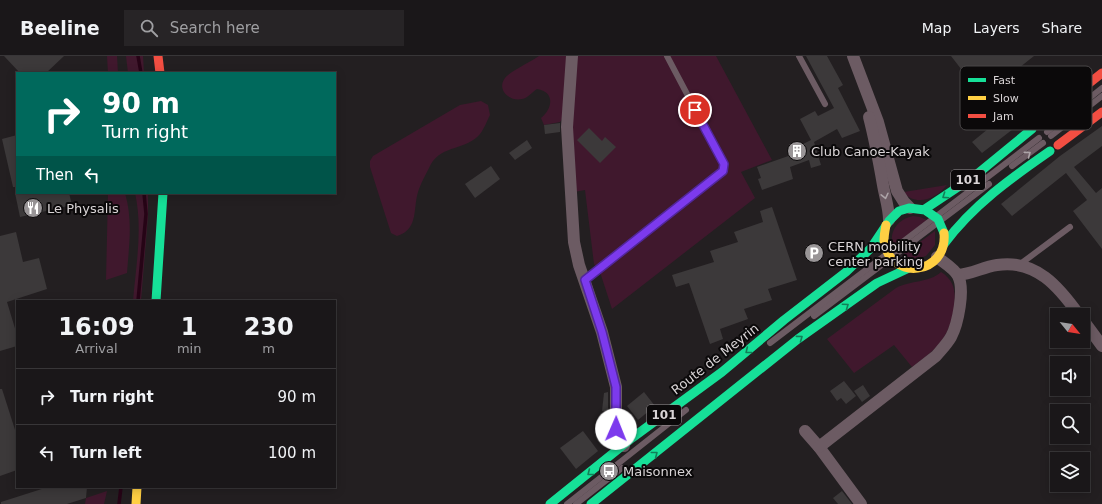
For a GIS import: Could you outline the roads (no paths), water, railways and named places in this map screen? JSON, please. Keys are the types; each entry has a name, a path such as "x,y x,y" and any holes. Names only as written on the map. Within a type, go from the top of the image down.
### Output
{"main road":[{"path":"158,56 160,72"},
{"path":"1092,81 1102,73"},
{"path":"1092,120 1102,112"},
{"name":"101","path":"925,209 976,175 1031,130"},
{"path":"1058,145 1078,130"},
{"name":"101","path":"591,504 791,344 879,282 909,268 922,268 928,265 937,257 944,244 962,219 1030,164 1044,144"},
{"path":"156,300 163,194"},
{"path":"910,208 925,209 938,219 944,232 944,244"},
{"name":"Route de Meyrin","path":"550,504 643,430 703,387 843,274 872,246 888,222 898,212 910,208"},
{"path":"888,222 884,243 889,256 896,263 909,268"},
{"path":"136,504 138,488"}],"street":[{"path":"572,56 567,127 568,166 574,242 602,332 616,387 616,429 617,436 624,446"},
{"path":"853,56 859,75 863,101 878,154 885,197 889,209 888,222"},
{"path":"859,75 871,99 897,191 910,208"},
{"path":"937,257 958,275 967,275 996,265 1020,265 1034,270 1045,276 1057,286 1074,308"},
{"path":"819,447 942,350 951,338 957,321 960,290 958,275"},
{"path":"1090,330 1102,346"},
{"path":"805,431 819,447 861,504"}],"lane":[{"path":"585,280 723,171 724,164 667,56"},
{"path":"799,56 825,104"},
{"path":"1092,97 1102,88"},
{"path":"1092,103 1102,96"},
{"path":"1054,130 1049,134 1055,130"},
{"path":"767,350 938,219 1044,144"},
{"path":"1020,265 1070,227"},
{"path":"567,504 692,409 576,504"}],"waterway":[{"path":"138,56 141,72"},
{"path":"138,300 146,214 144,194"},
{"path":"119,504 121,488"}],"place":[{"name":"Club Canoe-Kayak","path":"797,151"},
{"name":"Le Physalis","path":"33,208"},
{"name":"CERN mobility center parking","path":"814,253"},
{"name":"Maisonnex","path":"609,471"}]}
